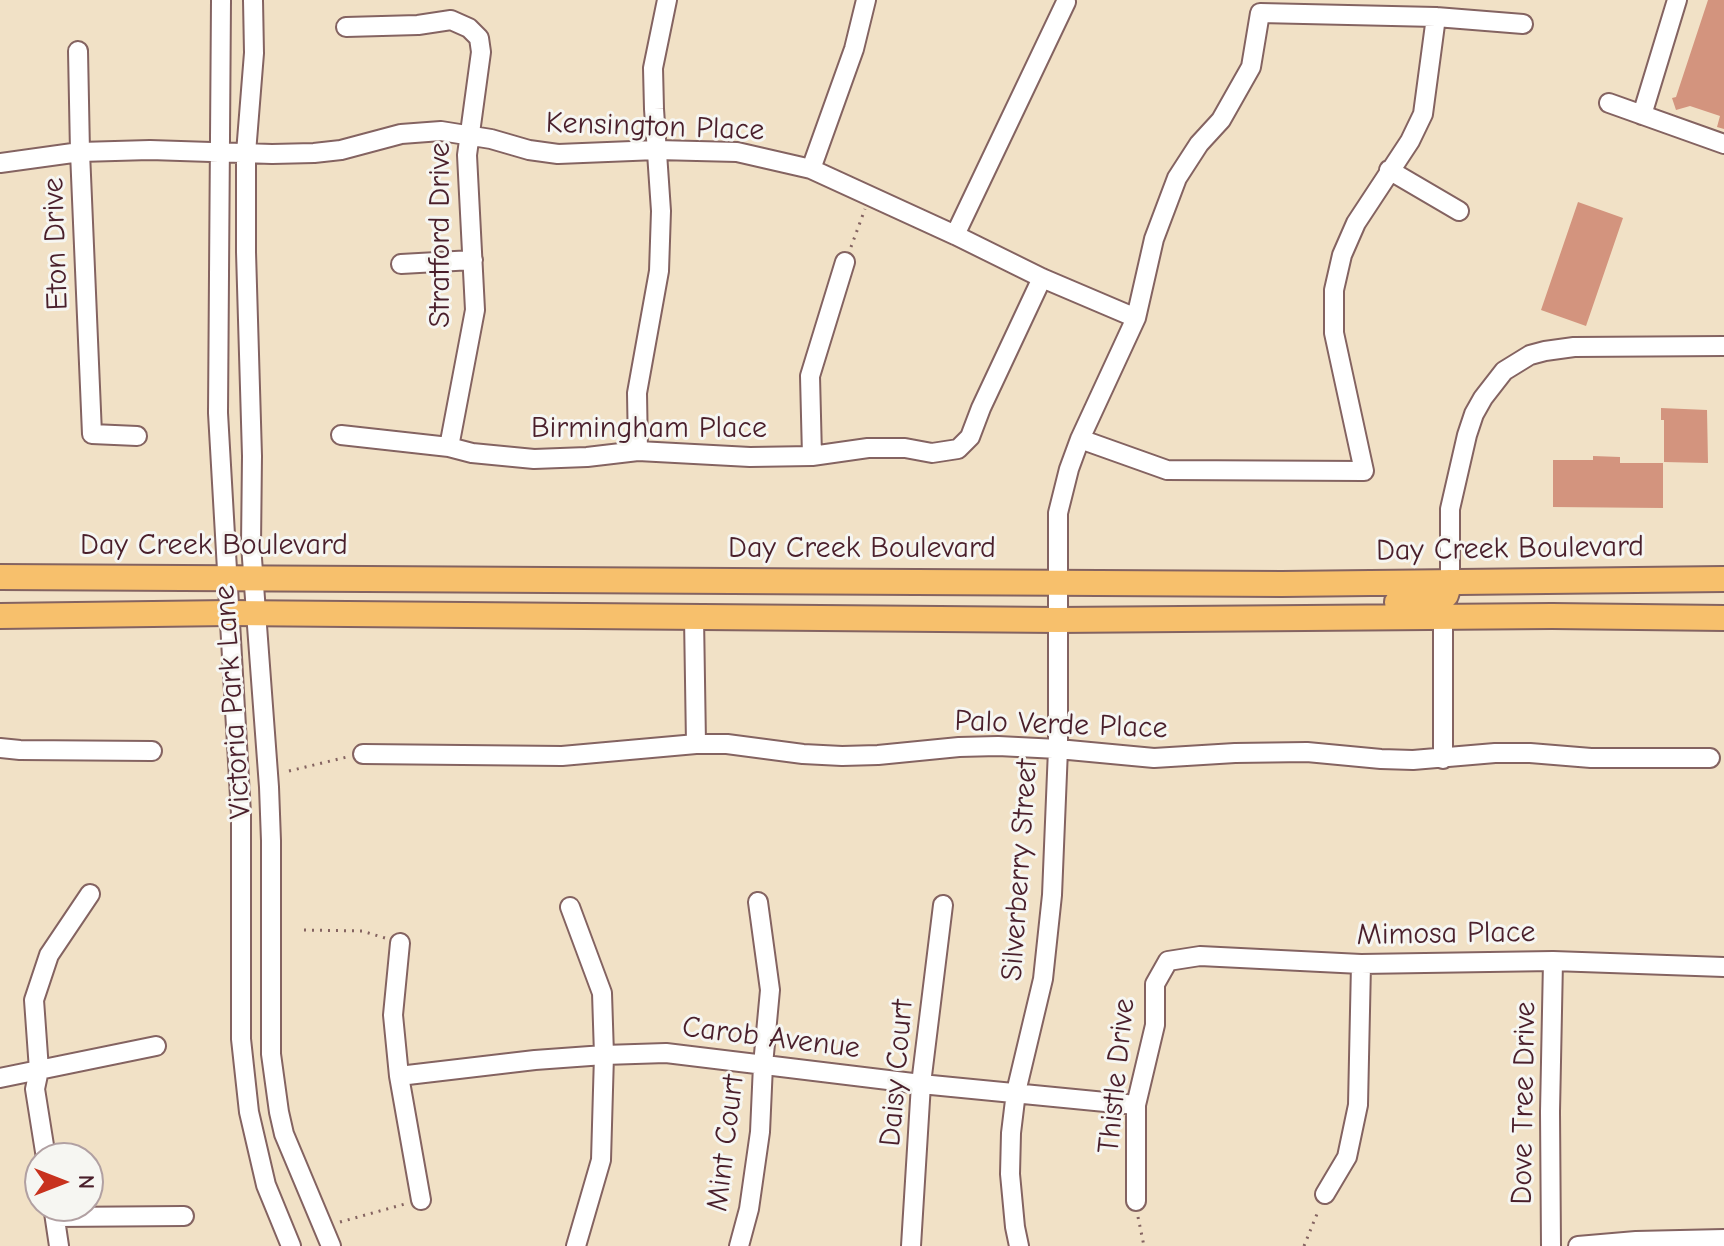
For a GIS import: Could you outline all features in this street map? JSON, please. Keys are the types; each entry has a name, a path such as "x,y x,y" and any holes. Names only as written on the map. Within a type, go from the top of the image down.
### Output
{"main road":[{"name":"Day Creek Boulevard","path":"0,577 1058,584 1724,579"},
{"path":"1312,619 1327,604 1437,600 1446,595 1450,582"},
{"path":"0,616 229,613 1058,620 1724,618"}],"street":[{"name":"Victoria Park Lane","path":"221,0 218,413 241,814 241,1039 249,1112 266,1185 291,1246"},
{"name":"Victoria Park Lane","path":"253,0 254,53 246,153 251,545 269,787 271,1054 284,1134 331,1246"},
{"path":"638,451 637,393 659,271 661,211 653,68 667,0"},
{"path":"811,169 854,49 866,0"},
{"path":"1642,115 1677,0"},
{"path":"955,235 1066,2"},
{"name":"Silverberry Street","path":"1019,1246 1010,1174 1011,1133 1016,1092 1043,979 1052,895 1058,749 1058,513 1069,469 1136,318 1154,239 1177,178 1199,144 1221,120 1251,67 1260,13 1436,17"},
{"path":"1080,439 1167,470 1364,471 1334,333 1334,290 1342,255 1356,223 1410,141 1423,114 1436,17 1523,24"},
{"name":"Stratford Drive","path":"346,27 418,25 451,20 469,28 479,38 481,52 467,155 475,310 449,447"},
{"name":"Eton Drive","path":"78,51 92,434 137,436"},
{"path":"1609,103 1724,144"},
{"name":"Kensington Place","path":"0,163 80,152 286,154 341,150 401,134 441,131 558,154 657,150 737,152 811,169 1042,278 1136,318"},
{"path":"1389,170 1459,211"},
{"path":"401,264 473,260"},
{"path":"812,456 810,376 845,262"},
{"name":"Birmingham Place","path":"341,435 534,459 638,451 750,457 812,456 868,448 905,448 932,453 958,449 970,437 1042,278"},
{"path":"1450,582 1450,509 1467,435 1483,398 1504,371 1530,355 1574,347 1724,346"},
{"path":"694,617 696,744"},
{"path":"1443,617 1443,759"},
{"name":"Palo Verde Place","path":"363,754 562,756 727,744 842,756 998,746 1154,758 1307,752 1381,759 1443,759 1495,753 1591,758 1710,758"},
{"path":"0,748 152,751"},
{"path":"43,1142 35,1089 39,1070 34,1000 49,955 90,894"},
{"name":"Mint Court","path":"739,1246 749,1209 760,1132 770,990 758,902"},
{"name":"Daisy Court","path":"911,1246 921,1084 943,905"},
{"path":"570,907 602,993 604,1055 601,1160 576,1246"},
{"path":"400,943 393,1015 399,1076 421,1200"},
{"name":"Mimosa Place","path":"1168,961 1200,956 1361,964 1553,961 1724,967"},
{"name":"Thistle Drive","path":"1136,1201 1136,1105 1155,1025 1155,984 1168,961"},
{"name":"Dove Tree Drive","path":"1551,1246 1553,961"},
{"path":"1325,1194 1347,1157 1358,1105 1361,964"},
{"path":"0,1078 156,1046"},
{"name":"Carob Avenue","path":"399,1076 535,1060 666,1053 921,1084 1136,1105"},
{"path":"104,1213 184,1216"},
{"path":"56,1222 59,1246"},
{"path":"1578,1246 1724,1239"}],"path":[{"path":"845,262 870,196"},
{"path":"289,771 363,754"},
{"path":"304,930 362,931 400,943"},
{"path":"1304,1246 1325,1194"},
{"path":"337,1223 421,1200"},
{"path":"1136,1201 1144,1246"}],"building":[{"path":"1708,0 1724,0 1724,129 1717,127 1720,116 1690,106 1676,110 1672,98 1676,97"},
{"path":"1578,202 1623,218 1586,326 1541,310"},
{"path":"1661,408 1707,410 1708,463 1664,462"},
{"path":"1593,456 1620,457 1620,463 1663,463 1663,508 1553,507 1553,460 1593,460"}]}
